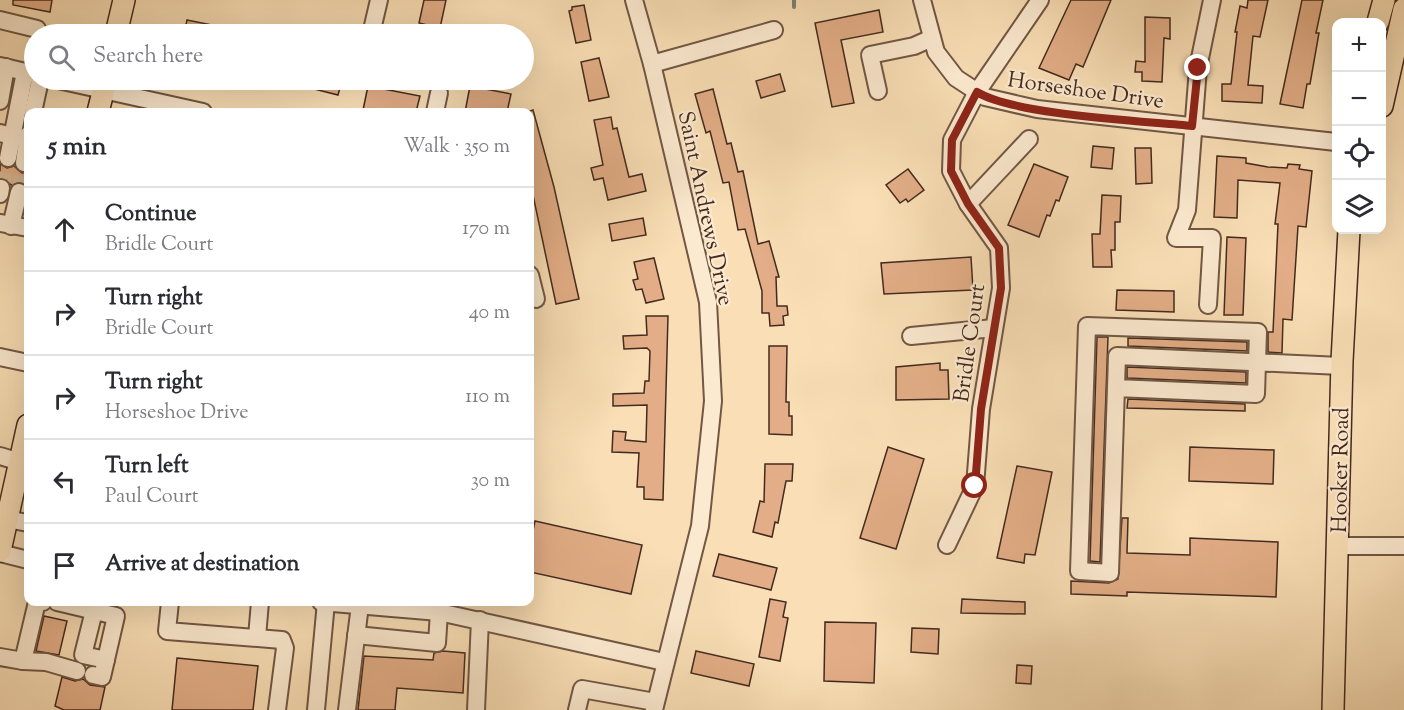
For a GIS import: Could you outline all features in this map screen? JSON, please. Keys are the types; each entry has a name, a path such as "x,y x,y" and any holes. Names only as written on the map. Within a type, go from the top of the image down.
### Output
{"main road":[{"path":"118,24 124,0"},
{"path":"1379,18 1384,0"},
{"path":"1386,88 1404,9"},
{"path":"99,108 104,90"},
{"name":"Hooker Road","path":"1333,710 1341,366 1349,234"},
{"path":"0,552 10,459 24,433"}],"street":[{"path":"373,24 379,0"},
{"name":"Saint Andrews Drive","path":"634,0 652,64 708,302 713,401 700,525 664,662 655,706"},
{"name":"Horseshoe Drive","path":"922,0 936,52 956,78 985,97 1036,109 1332,142"},
{"path":"1208,305 1212,238 1176,238 1187,210 1198,68 1212,0"},
{"name":"Bridle Court","path":"947,545 975,486 981,409 1001,288 999,248 968,204 951,171 952,140 977,92 1033,4"},
{"path":"0,20 24,26"},
{"path":"652,64 774,30"},
{"path":"878,91 870,55 914,46 932,38"},
{"path":"0,101 3,67 24,72"},
{"path":"16,160 27,90"},
{"path":"34,108 38,90"},
{"path":"123,90 188,108"},
{"path":"436,108 440,93"},
{"path":"968,204 1029,139"},
{"path":"19,192 5,224 24,227"},
{"path":"534,291 536,299"},
{"path":"1116,388 1256,394 1258,332 1118,327 1087,326 1079,572 1110,573 1117,356 1118,327"},
{"path":"911,336 994,328"},
{"path":"1117,356 1341,366"},
{"path":"0,357 24,362"},
{"path":"5,520 24,522"},
{"path":"1338,546 1404,546"},
{"path":"0,552 24,559"},
{"path":"23,661 36,606"},
{"path":"0,657 45,662 102,677 116,616 76,606"},
{"path":"170,606 167,631 282,640 285,648 277,710"},
{"path":"257,637 260,606"},
{"path":"316,710 326,606"},
{"path":"347,710 356,635 359,630 360,606"},
{"path":"371,606 439,612 664,662"},
{"path":"94,610 83,655 106,660"},
{"path":"356,635 437,643 439,612"},
{"path":"476,710 480,620"},
{"path":"577,710 582,689 655,706"}],"building":[{"path":"13,0 52,0 50,12 13,5"},
{"path":"424,0 446,0 441,24 419,23"},
{"path":"1071,0 1111,0 1083,67 1076,64 1069,80 1039,68"},
{"path":"1248,0 1268,0 1260,37 1253,36 1248,85 1263,86 1262,103 1222,101 1222,84 1231,84 1237,32 1235,32 1240,6 1247,8"},
{"path":"1302,0 1323,0 1316,33 1319,33 1310,84 1307,84 1303,108 1280,104"},
{"path":"584,5 591,40 576,43 569,11 572,7"},
{"path":"879,10 883,32 841,40 854,103 832,107 815,23"},
{"path":"1145,17 1170,18 1170,39 1164,38 1162,82 1142,81 1142,72 1135,72 1136,61 1145,62"},
{"path":"187,20 207,24 186,24"},
{"path":"599,58 609,97 589,101 581,62"},
{"path":"780,74 785,91 761,98 756,81"},
{"path":"713,89 727,144 731,143 738,172 743,171 758,244 769,241 779,277 776,277 777,306 787,306 788,315 783,316 784,325 770,326 769,313 762,313 762,291 745,229 738,230 729,182 723,183 710,131 706,133 695,94"},
{"path":"318,90 339,90 338,95"},
{"path":"367,90 389,90 420,96 417,108 363,108"},
{"path":"469,90 490,90 511,94 508,108 466,108"},
{"path":"534,114 554,187 579,299 556,304 534,200"},
{"path":"611,117 613,129 617,128 629,177 642,174 646,191 608,200 603,178 594,180 591,168 603,165 594,120"},
{"path":"1093,146 1114,148 1112,169 1091,167"},
{"path":"1135,148 1151,148 1152,183 1136,184"},
{"path":"1217,156 1246,158 1246,163 1268,167 1287,168 1288,164 1300,165 1299,169 1312,171 1306,227 1298,226 1292,320 1283,319 1282,353 1268,352 1268,332 1273,332 1278,224 1275,224 1280,183 1238,180 1237,218 1214,217"},
{"path":"0,164 7,168 14,166 24,173 24,184 22,182 11,185 7,180 0,178"},
{"path":"1034,164 1068,177 1059,201 1056,200 1050,216 1047,215 1039,237 1008,225"},
{"path":"908,169 924,190 908,202 906,199 900,203 886,185"},
{"path":"1102,195 1121,196 1120,222 1115,222 1115,250 1111,250 1112,267 1093,267 1092,234 1100,234"},
{"path":"643,218 646,235 612,241 609,224"},
{"path":"1227,237 1246,238 1243,315 1224,315"},
{"path":"971,257 973,290 884,294 881,263"},
{"path":"654,258 664,299 646,303 642,289 636,290 633,280 638,279 634,262"},
{"path":"1117,290 1174,291 1174,312 1116,310"},
{"path":"646,316 668,316 663,500 644,499 644,487 637,487 639,453 612,452 613,431 626,432 625,440 646,442 647,405 613,406 613,394 644,393 645,381 649,381 650,351 647,348 624,349 623,336 647,335"},
{"path":"1097,337 1108,337 1100,562 1090,561"},
{"path":"1128,338 1247,342 1247,351 1128,346"},
{"path":"769,346 787,346 786,402 789,402 789,416 792,416 792,435 769,434"},
{"path":"940,363 940,370 948,370 949,399 896,400 896,367"},
{"path":"1127,367 1246,372 1246,383 1127,378"},
{"path":"1128,399 1245,404 1245,411 1127,408"},
{"path":"888,447 924,459 896,549 860,538"},
{"path":"1190,447 1274,450 1273,484 1189,481"},
{"path":"765,464 793,464 792,481 786,481 778,523 775,522 772,537 753,532 760,501 764,502"},
{"path":"1017,466 1052,472 1035,555 1025,554 1024,563 997,558"},
{"path":"1122,518 1128,518 1127,553 1190,555 1190,538 1278,542 1276,597 1127,592 1127,596 1071,594 1071,581 1109,583 1118,579"},
{"path":"535,521 642,545 631,594 534,573"},
{"path":"719,554 777,568 771,590 713,576"},
{"path":"770,599 786,602 783,617 788,618 780,661 759,657"},
{"path":"962,599 1025,602 1025,614 961,613"},
{"path":"44,616 67,621 59,655 36,651"},
{"path":"825,622 876,623 874,683 824,681"},
{"path":"912,628 939,629 938,654 911,652"},
{"path":"443,651 465,653 463,693 397,688 395,710 358,710 364,656 433,660 434,653"},
{"path":"696,651 754,664 749,686 691,673"},
{"path":"177,658 258,666 253,710 172,710"},
{"path":"1017,665 1032,666 1031,684 1016,683"},
{"path":"62,677 75,681 83,679 90,685 105,687 100,710 64,710 55,706"}],"waterway":[{"path":"794,0 794,7"}],"tunnel":[{"path":"1,188 8,158"},
{"path":"19,192 24,163"}],"route":[{"path":"975,486 981,409 1001,288 999,248 968,204 951,171 952,140 977,92 985,97 1036,109 1192,126 1198,68"}]}
